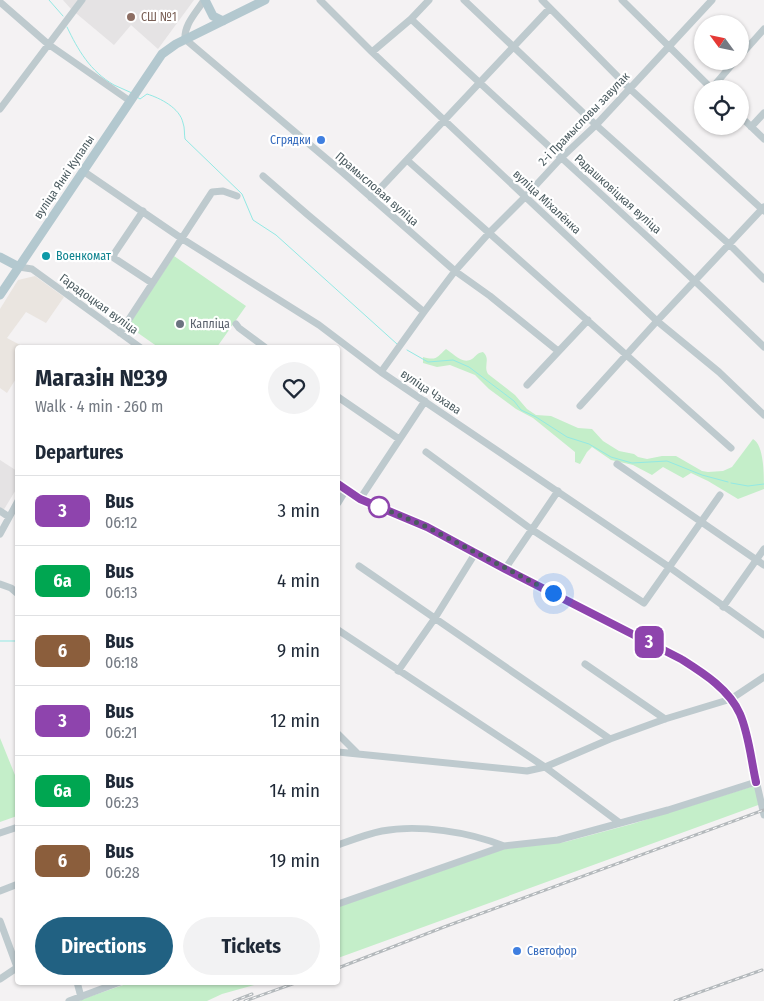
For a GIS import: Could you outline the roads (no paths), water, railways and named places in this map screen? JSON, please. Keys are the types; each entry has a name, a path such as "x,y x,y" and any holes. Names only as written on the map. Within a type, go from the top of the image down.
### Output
{"main road":[{"path":"204,0 213,16 222,21"},
{"path":"185,39 265,0"},
{"name":"вуліца Янкі Купалы","path":"0,295 162,54 185,39"},
{"path":"0,257 19,267"}],"street":[{"path":"0,109 82,0"},
{"path":"185,39 187,26 204,0"},
{"name":"вуліца Міхалёнка","path":"320,0 372,52 657,321 719,372 764,415"},
{"path":"372,52 411,19 429,0"},
{"path":"464,0 596,125 729,244 764,279"},
{"path":"542,0 629,88 763,209 580,406"},
{"path":"622,0 704,80"},
{"path":"0,2 48,44 130,101"},
{"name":"2-і Прамысловы завулак","path":"381,372 455,271 561,158 596,125 669,47 707,2"},
{"path":"371,198 550,8"},
{"name":"Радашковіцкая вуліца","path":"411,19 696,280 764,347"},
{"path":"749,46 764,29"},
{"name":"Прамысловая вуліца","path":"185,39 455,271 490,296 558,351"},
{"path":"719,80 727,70"},
{"path":"764,112 751,127 764,139"},
{"path":"407,160 731,448"},
{"name":"вуліца Чэхава","path":"83,171 181,238 320,326 381,372 669,567 764,635"},
{"path":"263,176 315,222 424,312"},
{"path":"120,333 212,192 223,191 236,196"},
{"path":"143,211 114,254 114,258 152,283"},
{"name":"Гарадоцкая вуліца","path":"19,267 32,269 137,345"},
{"path":"526,385 588,320"},
{"path":"236,324 262,345"},
{"path":"340,398 399,439"},
{"path":"360,499 425,402"},
{"path":"426,452 531,529 644,603 720,495"},
{"path":"617,464 764,565"},
{"path":"340,486 360,499 427,527 476,552 505,569 681,659 708,676 731,699 739,712 764,816"},
{"path":"340,500 346,490"},
{"path":"505,569 558,491"},
{"path":"0,534 15,506"},
{"path":"0,511 9,517"},
{"path":"723,607 764,549"},
{"path":"398,671 435,618 476,552"},
{"path":"359,566 610,739"},
{"path":"0,584 15,591"},
{"path":"340,631 545,767 620,823"},
{"path":"585,664 664,719"},
{"path":"340,752 527,771 545,767 610,739 664,719 731,699 764,677"},
{"path":"340,736 357,753"},
{"path":"340,903 504,846 558,840 756,782"},
{"path":"0,833 15,828"},
{"path":"340,844 382,831 408,828 487,839 504,846"},
{"path":"0,891 15,885"},
{"path":"0,921 15,962"},
{"path":"0,979 15,968"},
{"path":"78,985 81,996"},
{"path":"69,1001 112,985"}],"waterway":[{"path":"49,0 63,16"},
{"path":"67,27 80,52 91,67 114,85 132,93"},
{"path":"137,97 140,99 147,94 158,98 174,108 181,118 185,139 242,194 253,220 276,235 397,344"},
{"path":"407,350 428,362 453,360 469,367 514,401 521,410 536,417 567,437 589,444 611,457 632,463 667,461 702,475 728,482"},
{"path":"731,483 748,486 764,484"},
{"path":"0,641 15,641"}],"railway":[{"path":"340,967 444,927 764,810"},
{"path":"675,1001 762,970"},
{"path":"245,1001 290,985"},
{"path":"234,1001 252,994"}],"place":[{"name":"СШ №1","path":"131,17"},
{"name":"Сгрядки","path":"321,140"},
{"name":"Военкомат","path":"46,256"},
{"name":"Капліца","path":"180,324"},
{"name":"Светофор","path":"517,951"}]}
